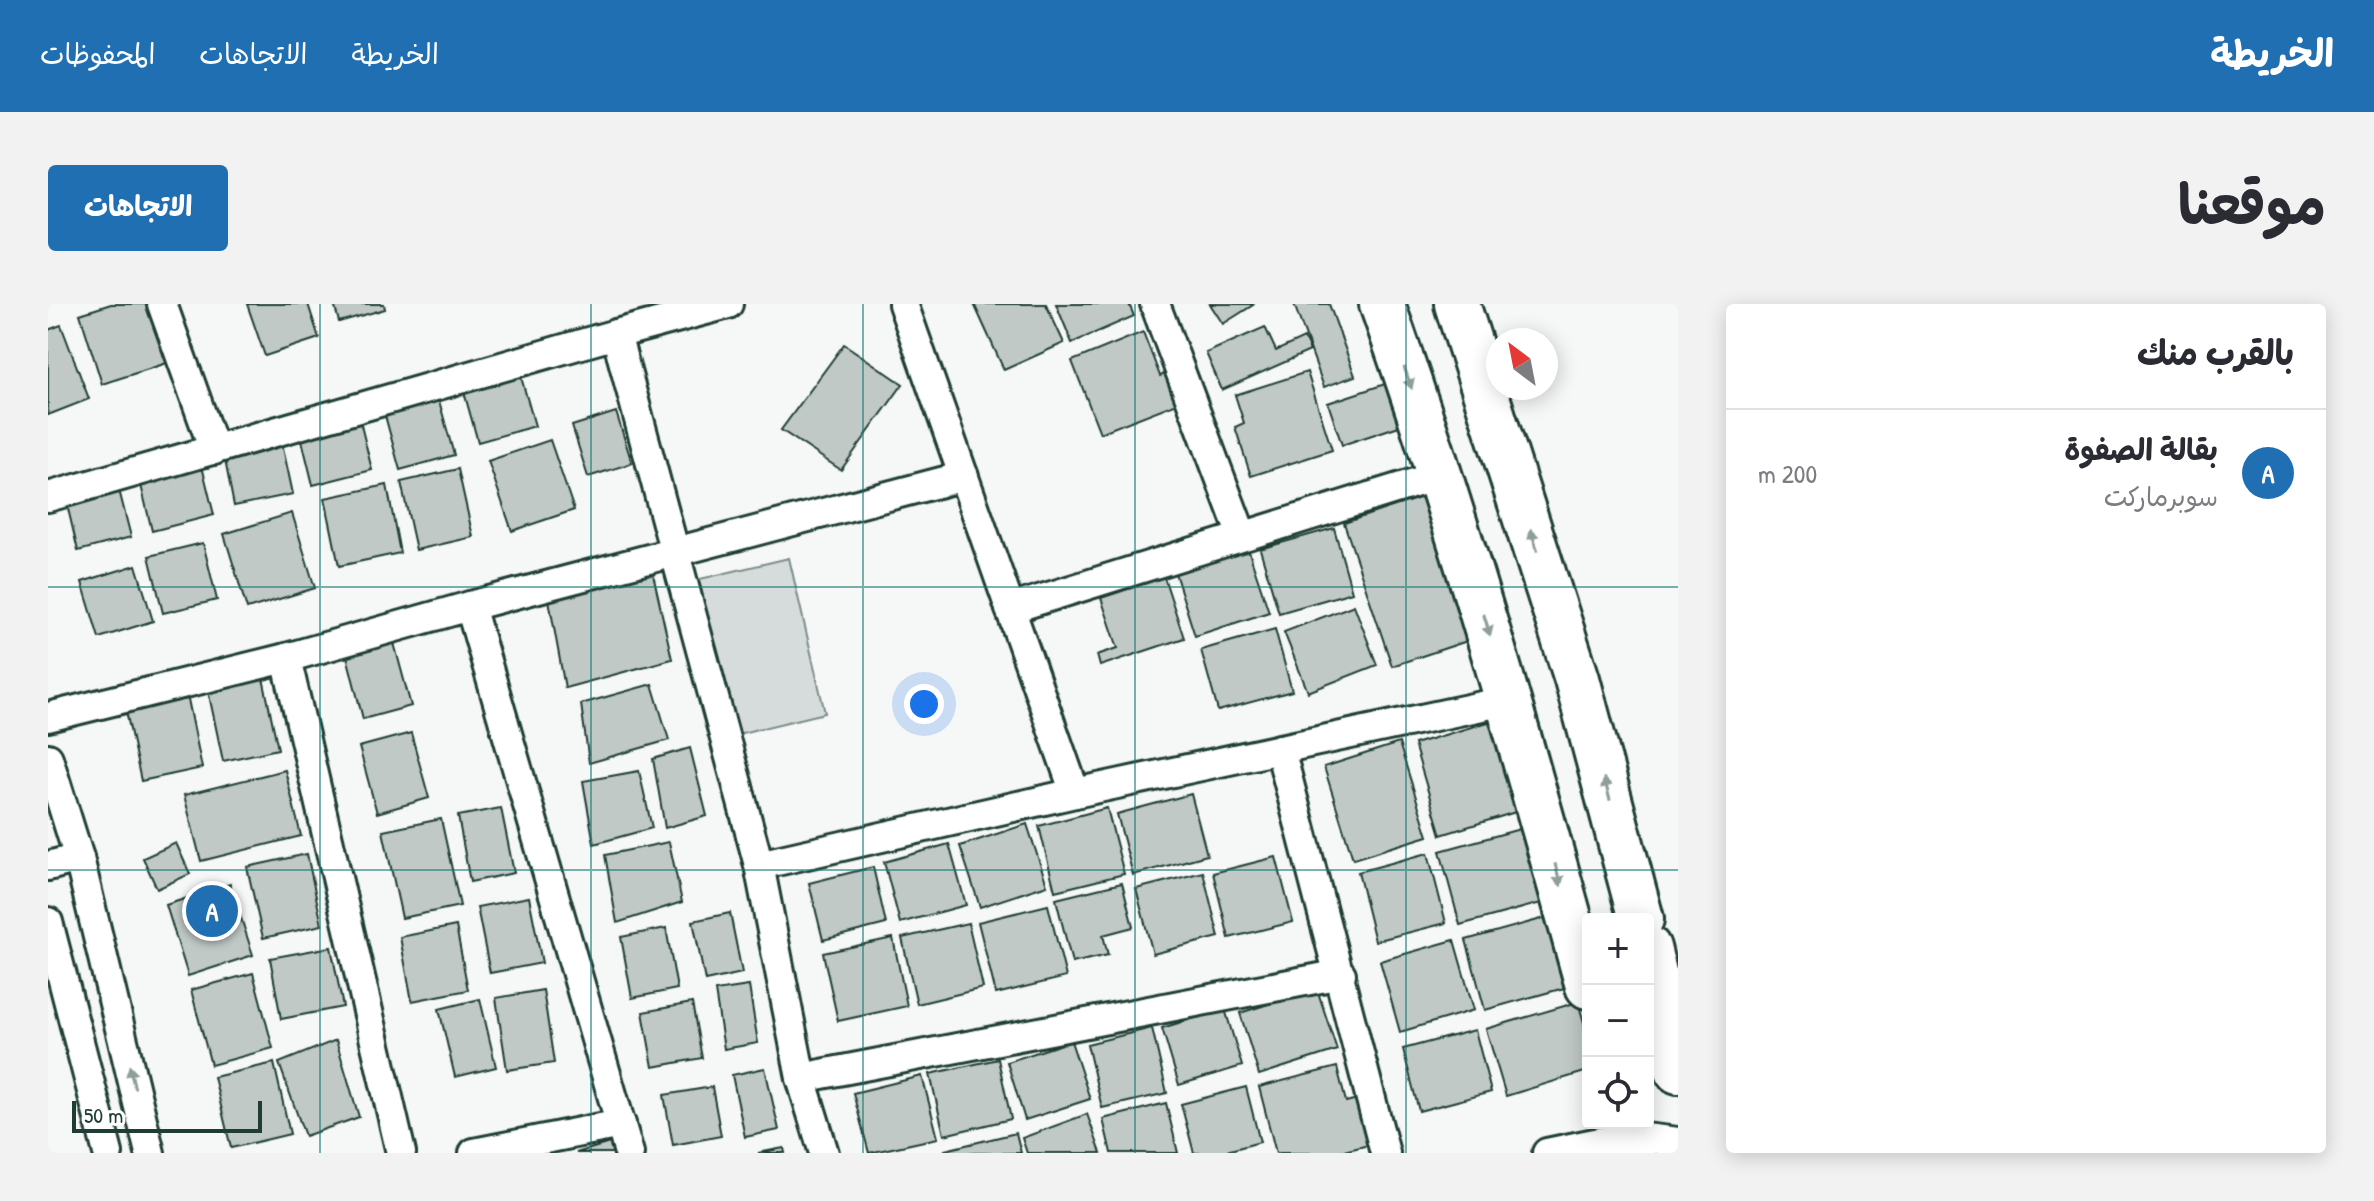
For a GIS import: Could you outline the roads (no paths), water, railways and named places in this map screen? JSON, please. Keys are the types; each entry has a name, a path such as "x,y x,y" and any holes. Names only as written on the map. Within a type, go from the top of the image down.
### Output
{"main road":[{"path":"1382,304 1440,475 1510,700 1588,985"},
{"path":"1457,304 1577,679 1639,913"},
{"path":"1654,973 1678,1071"}],"street":[{"path":"162,304 214,450"},
{"path":"48,497 728,304"},
{"path":"903,304 1075,793"},
{"path":"1155,304 1242,536"},
{"path":"616,334 759,865 801,1078 824,1153"},
{"path":"1010,609 1440,475"},
{"path":"48,717 286,658 470,606 674,555 964,476"},
{"path":"470,606 629,1153"},
{"path":"286,658 401,1153"},
{"path":"759,865 1075,793 1510,700"},
{"path":"1280,749 1341,974 1385,1153"},
{"path":"48,758 79,858 150,1153"},
{"path":"48,866 79,858"},
{"path":"48,914 90,903"},
{"path":"48,922 108,1153"},
{"path":"801,1078 1341,974"},
{"path":"474,1153 621,1124"},
{"path":"1547,1153 1629,1137 1678,1142"}],"place":[{"name":"بقالة الصفوة","path":"212,911"}]}
